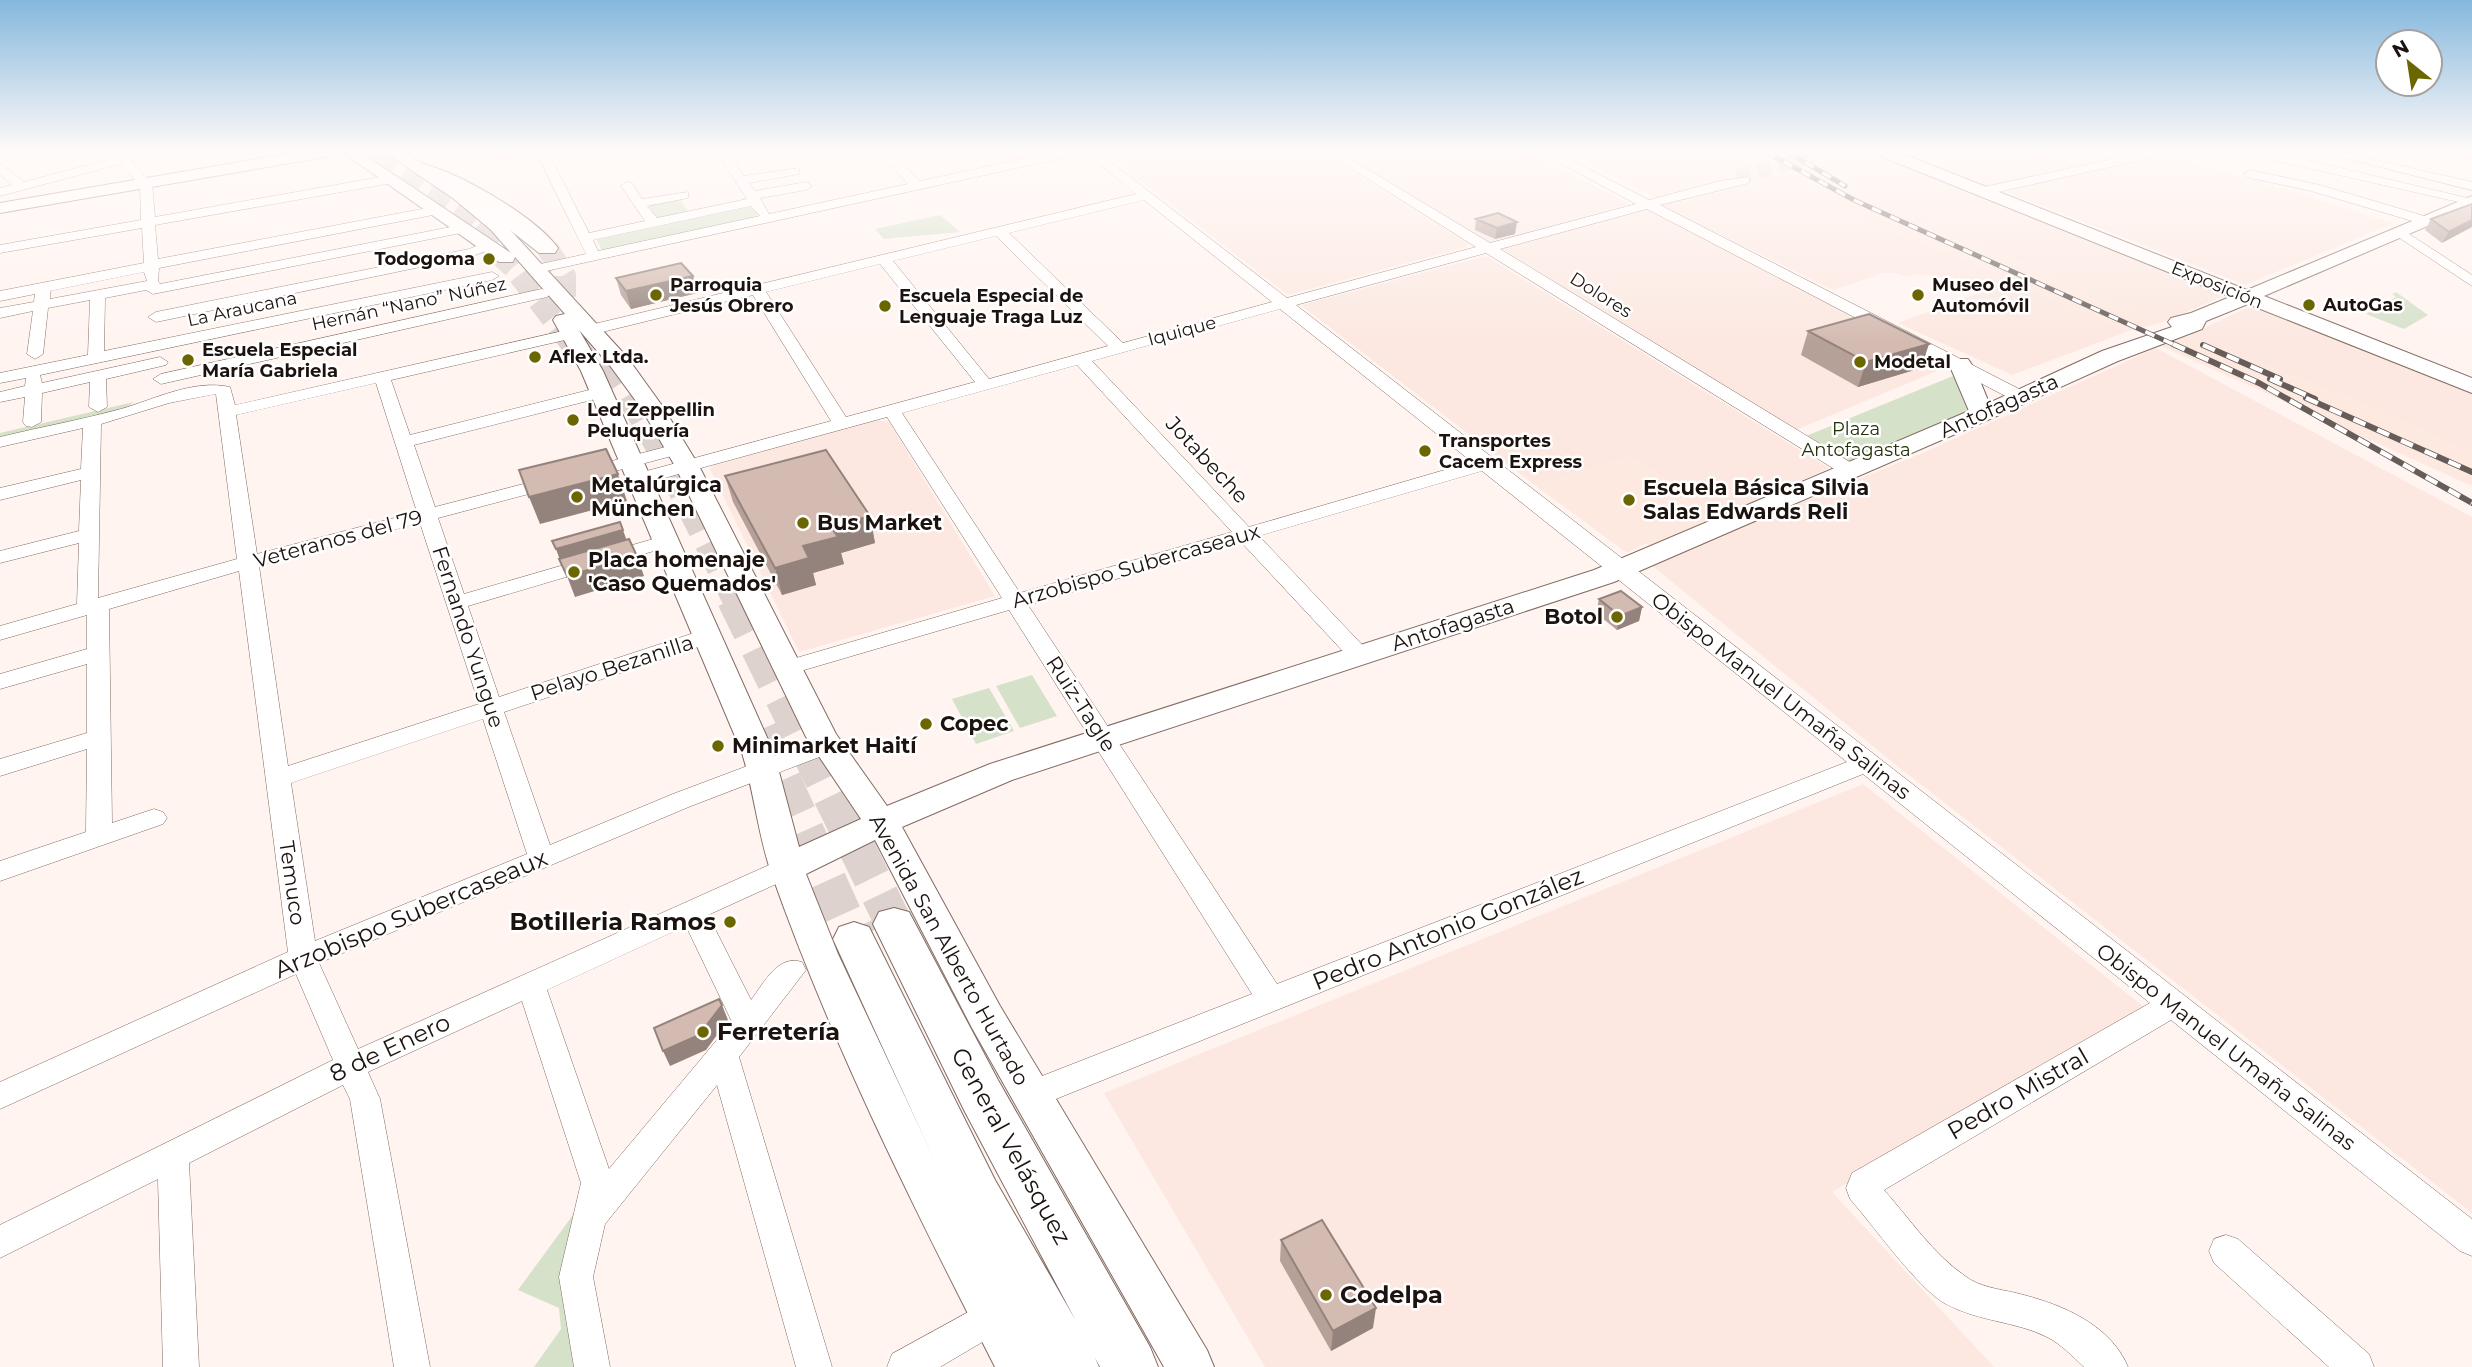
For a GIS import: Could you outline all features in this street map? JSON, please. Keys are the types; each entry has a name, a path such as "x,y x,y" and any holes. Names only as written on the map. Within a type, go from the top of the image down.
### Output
{"highway":[{"path":"505,216 542,259"},
{"name":"General Velásquez","path":"1071,1367 976,1197 874,932 981,1095 1130,1367"}],"main road":[{"name":"Avenida San Alberto Hurtado","path":"447,216 489,245 645,397 682,458 827,745 875,814 1030,1096 1190,1367"},
{"name":"Exposición","path":"2046,216 2472,386"},
{"name":"Antofagasta","path":"787,867 875,814 928,801 1001,772 1620,570 2110,356 2181,332 2195,325 2197,318 2245,296 2435,216"},
{"name":"Avenida San Alberto Hurtado","path":"542,259 581,332 601,392 764,767 787,867 820,954 893,1119 1020,1367"},
{"path":"1960,364 1982,414"}],"street":[{"path":"0,442 95,414 125,414 165,399 148,216"},
{"path":"0,249 178,216"},
{"path":"0,296 407,216"},
{"path":"574,216 594,257"},
{"path":"648,216 653,223"},
{"path":"585,238 686,216"},
{"path":"542,259 594,257 782,216"},
{"path":"227,412 581,332 1063,216"},
{"name":"Obispo Manuel Umaña Salinas","path":"1171,216 2472,1240"},
{"name":"Dolores","path":"1435,216 1851,471"},
{"name":"Iquique","path":"635,470 841,424 1605,216"},
{"path":"1671,216 2021,397"},
{"path":"2408,216 2426,221"},
{"path":"0,313 327,256 466,228"},
{"path":"999,231 1119,348"},
{"path":"320,232 355,342"},
{"path":"2400,232 2472,282"},
{"path":"156,317 473,252 489,245"},
{"path":"883,260 985,384"},
{"name":"La Araucana","path":"160,362 343,307 492,276"},
{"path":"32,422 43,288"},
{"path":"757,290 841,424"},
{"path":"98,294 89,535 98,653 99,837"},
{"name":"Hernán “Nano” Núñez","path":"160,362 355,342 542,294"},
{"name":"Jotabeche","path":"1080,358 1359,655"},
{"path":"0,379 35,363 97,367 160,362"},
{"path":"0,397 33,390 97,367"},
{"name":"Fernando Yungue","path":"382,377 541,858"},
{"name":"Temuco","path":"165,399 219,389 224,392 303,958 365,1098 412,1367"},
{"path":"404,442 601,392"},
{"name":"Ruiz-Tagle","path":"891,410 1271,999"},
{"name":"Arzobispo Subercaseaux","path":"787,668 1485,464"},
{"name":"Veteranos del 79","path":"0,632 248,562 428,515 635,470"},
{"path":"0,494 91,472"},
{"path":"0,557 89,535"},
{"path":"457,603 667,541"},
{"name":"Pelayo Bezanilla","path":"277,779 708,636"},
{"path":"0,682 98,653"},
{"path":"0,768 99,737"},
{"name":"Arzobispo Subercaseaux","path":"0,1096 303,958 764,767 827,745"},
{"name":"Pedro Antonio González","path":"1030,1096 1867,763"},
{"path":"0,871 154,818"},
{"name":"8 de Enero","path":"0,1241 351,1066 787,867"},
{"path":"692,910 748,1024"},
{"path":"591,1216 792,970"},
{"path":"530,983 597,1183 576,1277 592,1367"},
{"name":"Pedro Mistral","path":"2110,1367 2078,1336 2061,1325 2046,1318 1975,1300 1953,1289 1932,1270 1862,1188 1864,1184 2172,1005"},
{"path":"723,1054 814,1367"},
{"path":"173,1154 181,1367"},
{"path":"2226,1251 2356,1367"},
{"path":"905,1367 993,1316"}],"shaded area":[{"path":"1186,216 1423,216 1468,243 1466,247 1288,295"},
{"path":"1445,216 1588,216 1490,243"},
{"path":"1623,216 1662,216 1775,274 1944,368 1796,430 1501,248"},
{"path":"1682,216 1845,216 1930,245 2129,331 2012,375 1898,323 1995,287 1935,276 1917,274 1906,277 1883,273 1833,290"},
{"path":"1845,216 1917,216 2161,323 2129,331 1930,245"},
{"path":"1917,216 2032,216 2226,295 2161,323"},
{"path":"2069,216 2370,216 2394,223 2245,285"},
{"path":"1486,256 1829,468 1725,515 1630,457 1536,486 1301,305"},
{"path":"2256,303 2472,391 2472,453 2355,400 2188,336"},
{"path":"2188,336 2355,400 2472,453 2472,486 2159,345"},
{"path":"2156,348 2472,517 2472,1213 1896,765 1650,564 1925,452"},
{"path":"876,420 889,422 995,596 799,652 710,469 716,463"},
{"name":"Escuela Básica Silvia Salas Edwards Reli","path":"1630,457 1725,515 1653,548 1646,543 1627,553 1536,486"},
{"path":"1863,784 2145,1008 1832,1192 1994,1367 1265,1367 1104,1093"}],"green space":[{"path":"702,216 759,216 760,218 602,250 595,237"},
{"path":"941,216 960,232 884,239 875,229"},
{"path":"2396,292 2428,315 2404,329 2366,314 2396,297 2392,294"},
{"name":"Plaza Antofagasta","path":"1953,376 1969,414 1852,465 1806,436"},
{"path":"134,402 121,411 0,438 0,433"},
{"path":"1032,675 1057,716 1020,728 996,686"},
{"path":"989,688 1014,731 976,744 952,699"},
{"path":"581,1204 591,1367 534,1367 561,1329 559,1308 518,1290"}],"building":[{"path":"1504,216 1517,222 1497,228 1476,219"},
{"path":"2440,216 2472,216 2472,220 2449,232 2431,219"},
{"path":"681,263 693,276 626,291 616,278"},
{"path":"1869,314 1929,344 1866,362 1808,331"},
{"path":"606,449 618,474 529,497 519,470"},
{"name":"Bus Market","path":"826,450 870,516 831,527 838,537 803,546 809,558 775,568 725,476"},
{"path":"620,522 623,530 556,549 552,541"},
{"path":"629,539 637,556 567,576 559,559"},
{"path":"1621,591 1642,607 1620,616 1599,599"},
{"path":"719,999 722,1005 699,1035 663,1051 654,1028"},
{"name":"Codelpa","path":"1322,1220 1376,1308 1333,1331 1281,1240"}],"tunnel":[{"path":"471,216 502,237"},
{"path":"473,231 513,267 573,346"},
{"path":"547,248 565,276 565,302"},
{"path":"572,344 582,358"},
{"path":"607,359 660,447 736,599"},
{"path":"735,598 894,924"},
{"path":"760,730 851,932"},
{"path":"850,930 854,939"}],"railway":[{"path":"1889,216 2177,346"},
{"path":"2173,344 2259,383 2472,503"},
{"path":"2203,345 2280,379"},
{"path":"2270,379 2315,399"},
{"path":"2306,398 2472,472"}],"place":[{"name":"Todogoma","path":"489,259"},
{"name":"Parroquia Jesús Obrero","path":"656,295"},
{"name":"Museo del Automóvil","path":"1918,295"},
{"name":"AutoGas","path":"2309,305"},
{"name":"Escuela Especial de Lenguaje Traga Luz","path":"885,306"},
{"name":"Aflex Ltda.","path":"535,357"},
{"name":"Escuela Especial María Gabriela","path":"188,360"},
{"name":"Modetal","path":"1860,362"},
{"name":"Led Zeppellin Peluquería","path":"573,420"},
{"name":"Transportes Cacem Express","path":"1425,451"},
{"name":"Metalúrgica München","path":"577,497"},
{"name":"Escuela Básica Silvia Salas Edwards Reli","path":"1629,500"},
{"name":"Bus Market","path":"803,523"},
{"name":"Placa homenaje 'Caso Quemados'","path":"574,572"},
{"name":"Botol","path":"1617,617"},
{"name":"Copec","path":"926,724"},
{"name":"Minimarket Haití","path":"718,746"},
{"name":"Botilleria Ramos","path":"730,922"},
{"name":"Ferretería","path":"703,1032"},
{"name":"Codelpa","path":"1326,1295"}]}
